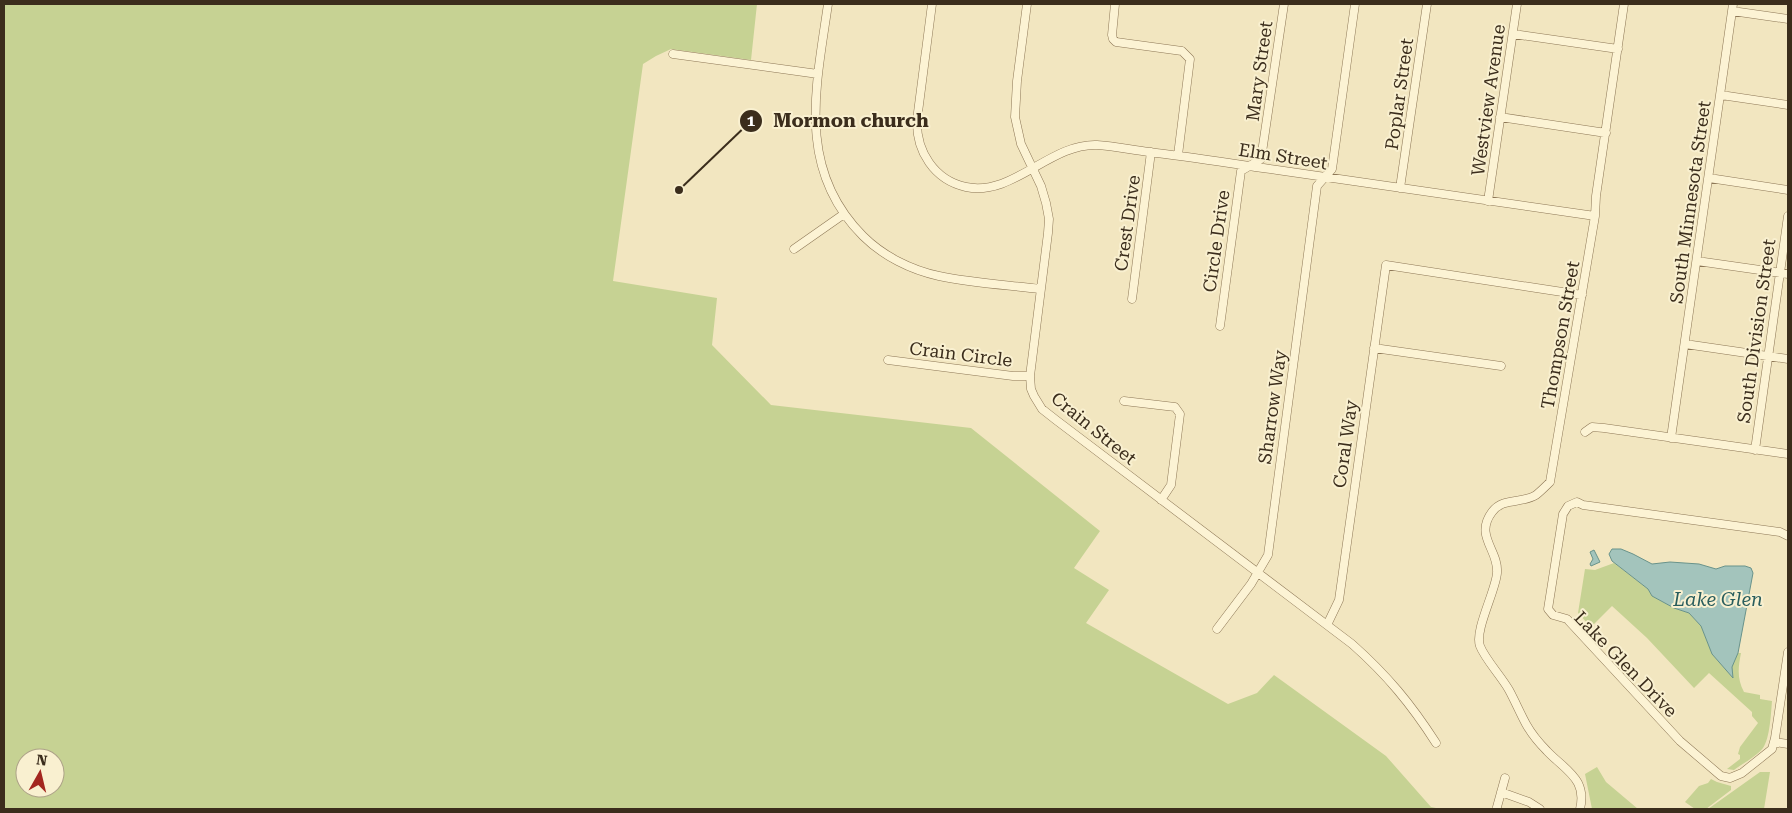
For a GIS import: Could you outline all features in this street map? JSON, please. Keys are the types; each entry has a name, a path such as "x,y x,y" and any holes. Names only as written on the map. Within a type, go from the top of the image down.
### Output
{"street":[{"path":"828,4 818,74 815,124 816,144 820,164 830,189 852,225 890,257 917,269 939,276 1040,289"},
{"name":"Elm Street","path":"932,4 917,120 918,141 928,162 936,171 951,182 966,187 996,186 1062,152 1088,145 1178,155 1595,216"},
{"name":"Crain Street","path":"1027,4 1017,81 1015,117 1021,144 1041,186 1049,219 1030,376 1031,389 1042,409 1352,644 1393,684 1418,715 1436,743"},
{"path":"1115,4 1112,35 1116,42 1182,51 1190,58 1178,155"},
{"name":"Mary Street","path":"1251,166 1261,159 1284,4"},
{"name":"Sharrow Way","path":"1217,629 1258,573 1268,555 1317,186 1332,169 1355,4"},
{"name":"Poplar Street","path":"1400,188 1428,4"},
{"name":"Westview Avenue","path":"1488,201 1517,4"},
{"name":"Thompson Street","path":"1580,809 1582,803 1578,783 1571,773 1547,751 1527,725 1509,690 1479,644 1480,628 1498,573 1496,558 1486,540 1486,523 1492,512 1500,504 1526,499 1536,494 1550,482 1595,216 1596,196 1624,4"},
{"path":"1732,7 1788,19"},
{"name":"South Minnesota Street","path":"1671,438 1732,7"},
{"path":"1513,34 1618,49"},
{"path":"673,54 818,74"},
{"path":"1721,95 1788,105"},
{"path":"1500,117 1606,133"},
{"name":"Crest Drive","path":"1132,299 1151,152"},
{"name":"Circle Drive","path":"1220,326 1241,171 1251,166"},
{"path":"1709,178 1788,190"},
{"path":"794,249 844,214"},
{"name":"South Division Street","path":"1755,450 1768,356 1784,274 1788,216"},
{"path":"1697,261 1784,274"},
{"name":"Coral Way","path":"1327,625 1339,600 1386,265 1582,295"},
{"path":"1685,344 1788,359"},
{"path":"1374,348 1501,366"},
{"name":"Crain Circle","path":"888,360 1013,376 1030,376"},
{"path":"1124,401 1175,407 1180,414 1171,484 1161,500"},
{"path":"1584,432 1592,427 1604,428 1788,454"},
{"name":"Lake Glen Drive","path":"1774,742 1772,749 1742,773 1730,778 1721,776 1680,741 1567,619 1553,615 1548,609 1563,514 1568,506 1577,502 1780,532 1788,536"},
{"path":"1788,652 1774,742 1788,744"},
{"path":"1496,807 1505,778"},
{"path":"1501,792 1529,802 1540,809"}],"green space":[{"path":"4,4 757,4 751,60 671,49 643,64 613,281 717,298 712,345 771,405 971,428 1100,531 1074,568 1109,590 1086,623 1228,704 1257,693 1274,675 1386,756 1431,807 1441,809 4,809"},
{"path":"1614,563 1648,589 1652,596 1674,608 1689,613 1701,626 1712,654 1733,678 1731,667 1738,653 1741,653 1739,673 1740,683 1744,692 1760,695 1760,699 1772,701 1769,732 1763,748 1734,770 1727,769 1740,759 1738,754 1740,747 1758,723 1752,716 1752,712 1709,673 1694,688 1647,638 1612,606 1591,627 1578,613 1585,569 1595,570"},
{"path":"1597,767 1606,782 1638,809 1592,809 1585,774"},
{"path":"1760,772 1770,772 1764,809 1708,809"},
{"path":"1711,779 1731,786 1731,790 1706,809 1695,809 1685,802 1699,786 1708,783"}],"water":[{"name":"Lake Glen","path":"1612,549 1621,549 1652,564 1670,562 1699,564 1716,569 1725,566 1745,566 1751,568 1753,573 1738,653 1732,667 1733,678 1712,654 1701,626 1689,613 1674,608 1652,596 1648,589 1612,561 1609,554"},
{"path":"1594,550 1600,562 1591,566 1590,564 1593,559 1590,552"}],"place":[{"name":"Mormon church","path":"679,190"}]}
